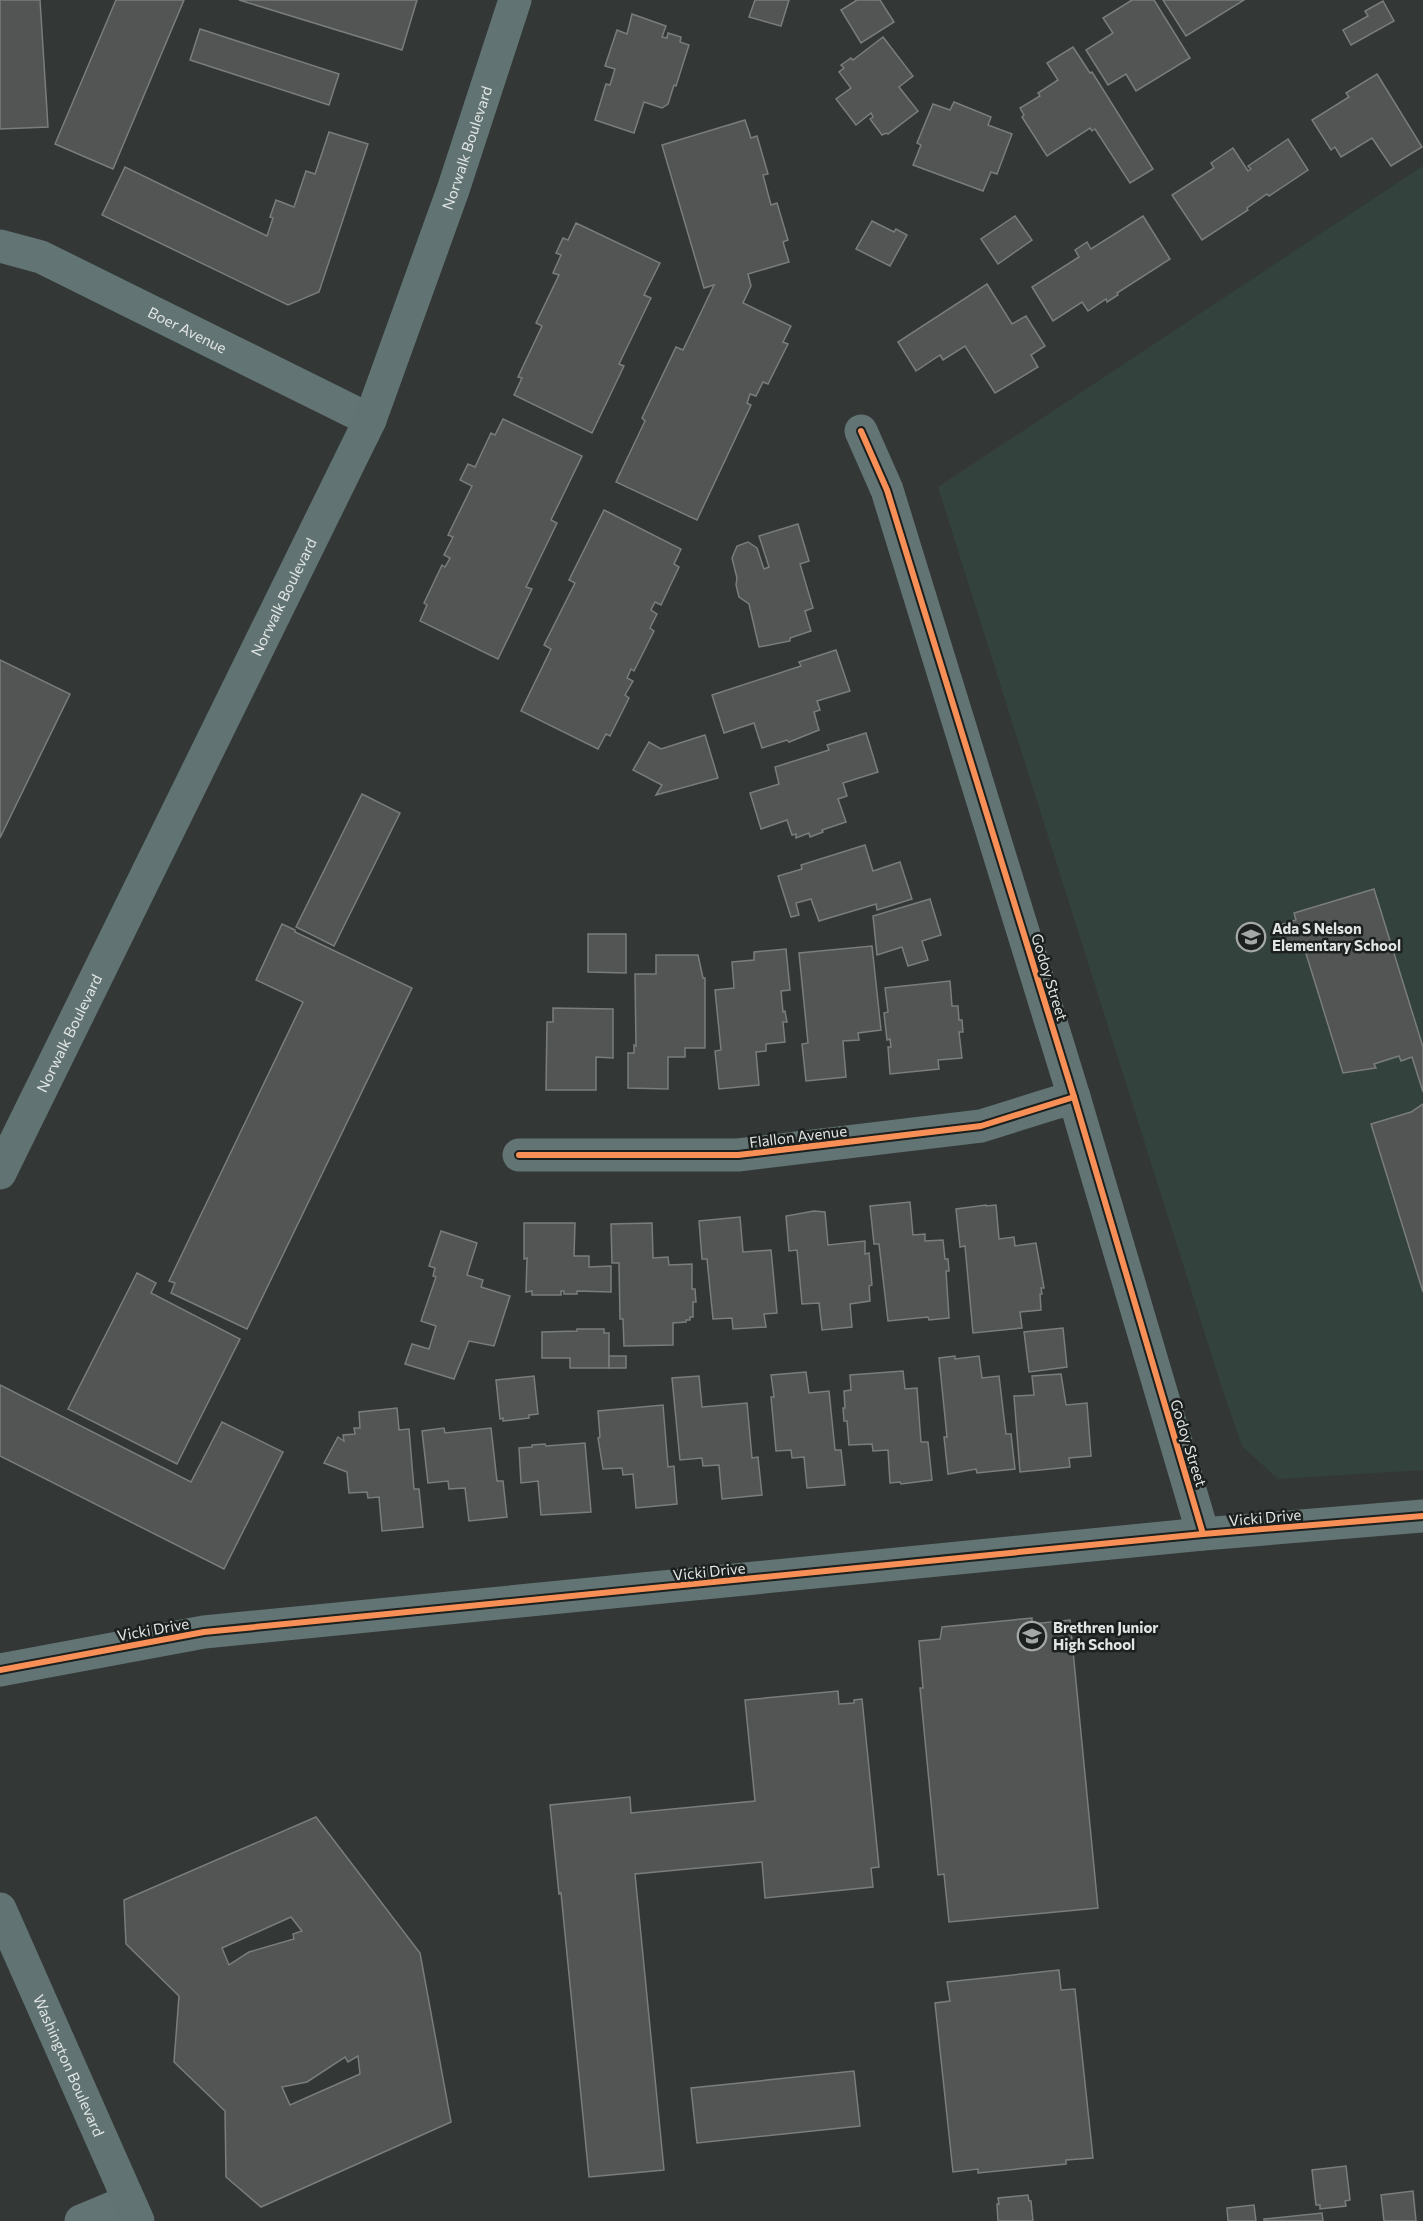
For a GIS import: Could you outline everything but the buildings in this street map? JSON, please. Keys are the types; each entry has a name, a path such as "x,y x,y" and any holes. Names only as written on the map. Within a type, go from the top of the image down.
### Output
{"main road":[{"name":"Norwalk Boulevard","path":"0,1173 370,420 453,190 515,0"},
{"name":"Washington Boulevard","path":"0,1909 134,2211"}],"street":[{"name":"Boer Avenue","path":"0,246 41,257 370,420"},
{"name":"Godoy Street","path":"861,431 887,490 1074,1098 1203,1534"},
{"name":"Flallon Avenue","path":"519,1155 738,1155 981,1126 1074,1098"},
{"name":"Vicki Drive","path":"0,1670 204,1632 1203,1534 1423,1516"},
{"path":"81,2221 134,2211"}],"shaded area":[{"name":"Ada S Nelson Elementary School","path":"1423,166 1423,1470 1278,1479 1242,1446 1222,1388 938,487"}],"cycle path":[{"path":"861,431 887,490 1074,1097 1203,1534"},
{"path":"519,1155 738,1155 981,1126 1074,1097"},
{"path":"0,1670 204,1632 1203,1534 1423,1516"}],"place":[{"name":"Ada S Nelson Elementary School","path":"1251,937"},
{"name":"Brethren Junior High School","path":"1032,1636"}]}
